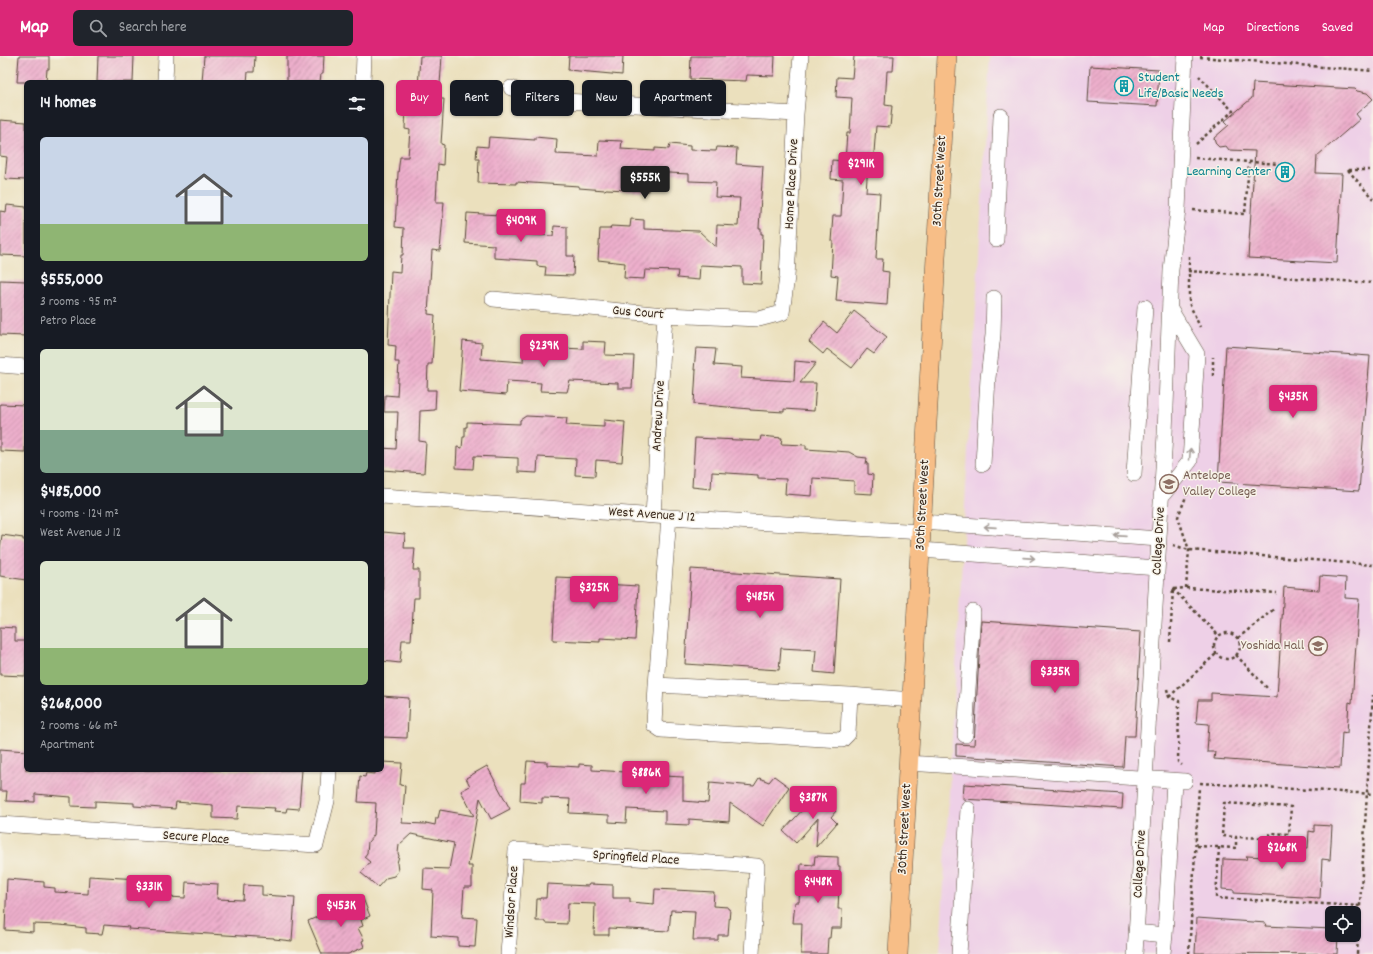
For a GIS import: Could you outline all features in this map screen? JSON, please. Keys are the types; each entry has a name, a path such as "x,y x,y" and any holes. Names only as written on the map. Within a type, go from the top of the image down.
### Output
{"main road":[{"name":"30th Street West","path":"898,954 947,56"}],"street":[{"path":"165,80 166,56"},
{"path":"363,80 364,56"},
{"name":"Home Place Drive","path":"782,313 787,277 796,114 801,56"},
{"name":"College Drive","path":"1135,954 1159,539 1172,270 1195,56"},
{"path":"574,102 796,114"},
{"path":"996,240 1001,116"},
{"path":"983,464 988,378 993,335 994,298"},
{"name":"Gus Court","path":"493,299 665,315 758,319 782,313"},
{"path":"1134,474 1145,307"},
{"path":"1161,498 1190,461 1197,354 1170,309"},
{"name":"Andrew Drive","path":"653,516 665,315"},
{"path":"0,365 24,367"},
{"name":"West Avenue J 12","path":"384,496 669,517 922,526 1159,539"},
{"path":"669,517 654,725 661,730 842,740 848,734 850,695"},
{"path":"921,550 1157,568"},
{"path":"965,735 973,612"},
{"path":"656,685 850,695 912,700"},
{"path":"908,763 1145,779 1185,778 1163,952"},
{"name":"Secure Place","path":"0,824 316,845 326,801 329,772"},
{"path":"959,954 968,809"},
{"name":"Springfield Place","path":"516,850 757,866 752,954"},
{"name":"Windsor Place","path":"508,954 516,850"},
{"path":"1136,932 1164,935"}],"path":[{"path":"1195,56 1199,64"},
{"path":"1195,56 1373,71"},
{"path":"1198,84 1199,70"},
{"path":"1196,137 1195,144 1233,111 1198,76"},
{"path":"1195,152 1195,158 1279,164"},
{"path":"1192,210 1245,214 1249,163"},
{"path":"1373,170 1348,170 1373,199"},
{"path":"1191,218 1192,202"},
{"path":"1189,249 1189,302 1202,330"},
{"path":"1172,270 1373,283"},
{"path":"1211,352 1214,359 1212,382"},
{"path":"1186,588 1189,550 1178,517 1191,484"},
{"path":"1159,539 1189,550 1373,565"},
{"path":"1173,589 1186,588 1277,593"},
{"path":"1173,589 1219,636"},
{"path":"1170,644 1173,589"},
{"path":"1238,638 1274,609"},
{"path":"1231,633 1238,638 1240,650 1236,655 1226,658 1221,657 1217,653 1215,643 1219,636 1231,633"},
{"path":"1169,697 1217,653"},
{"path":"1236,655 1269,690"},
{"path":"1167,684 1169,697 1179,701 1178,762 1185,778 1196,846 1189,954"},
{"path":"1218,847 1216,898 1360,906 1373,695"},
{"path":"1185,778 1373,794"},
{"path":"1224,803 1292,807 1289,834 1271,833 1267,838 1236,837 1222,836 1224,803"},
{"path":"1196,846 1236,848 1236,837"},
{"path":"1357,954 1358,942"}],"shaded area":[{"name":"Antelope Valley College","path":"990,56 1373,56 1373,954 940,954"}],"building":[{"path":"19,56 49,56 49,69 47,69 46,80 24,80 24,82 17,82"},
{"path":"98,56 134,56 133,80 97,80"},
{"path":"204,56 255,56 254,72 248,72 247,80 202,80"},
{"path":"287,56 324,56 323,74 321,74 320,80 287,80"},
{"path":"420,56 442,56 440,80 418,80"},
{"path":"569,56 623,56 622,75 568,70"},
{"path":"691,56 775,56 774,76 747,75 746,81 690,79"},
{"path":"854,56 894,56 893,71 887,71 885,105 892,106 890,127 876,126 873,166 868,165 866,192 880,193 876,259 883,259 882,271 889,272 887,305 836,301 838,276 831,275 833,216 841,216 843,180 831,179 832,160 845,161 847,133 850,133 852,98 836,97 837,77 852,78"},
{"name":"Student Life/Basic Needs","path":"1090,66 1159,70 1157,106 1088,102"},
{"name":"Learning Center","path":"1253,83 1355,89 1357,91 1367,93 1373,99 1356,114 1360,119 1317,156 1316,173 1342,174 1337,263 1248,258 1255,151 1229,150 1226,146 1219,147 1214,138 1229,125 1225,121 1252,98"},
{"path":"442,99 444,99 441,144 444,145 443,165 438,164 436,202 444,202 440,251 432,250 428,314 435,315 432,364 428,364 427,390 436,390 435,410 420,411 419,441 426,442 424,473 384,470 384,448 396,449 398,412 384,412 385,395 397,396 399,362 395,362 396,346 388,345 391,271 400,272 401,255 403,255 404,228 395,227 400,157 408,157 410,130 405,129 406,116 442,116"},
{"path":"0,120 24,122 24,180 5,179 7,157 0,156"},
{"path":"489,137 535,140 535,137 557,139 556,154 598,156 599,140 622,141 621,149 655,151 655,148 669,149 670,144 690,146 690,150 716,151 717,147 737,148 736,164 763,166 759,228 761,228 761,234 763,234 761,284 742,283 742,267 700,265 699,280 677,278 678,271 645,270 644,279 624,278 625,263 598,260 600,229 610,229 611,226 630,227 631,219 644,220 644,229 699,231 716,247 717,225 738,226 740,198 715,197 716,182 689,181 689,174 649,172 648,191 605,190 579,188 579,186 516,182 516,184 478,183 479,159 476,159 477,146 488,147"},
{"path":"7,205 24,207 24,256 0,255 0,211 6,212"},
{"path":"467,213 516,216 515,233 520,234 553,236 554,226 567,227 567,256 574,256 573,276 545,275 546,267 537,266 537,261 494,258 494,245 465,243"},
{"path":"0,280 24,281 24,336 0,335"},
{"path":"854,311 887,337 874,354 867,349 852,368 827,349 823,354 809,342 824,322 837,333"},
{"path":"463,341 482,343 481,359 523,362 524,344 541,345 541,347 583,349 583,341 606,342 605,355 634,356 632,388 618,388 618,383 570,381 567,392 540,391 541,383 507,381 506,395 459,391"},
{"path":"1226,346 1370,356 1359,491 1218,482"},
{"path":"696,348 716,349 714,365 742,367 741,378 794,381 795,361 816,363 800,383 816,383 814,411 784,409 784,412 694,404 696,370 694,370"},
{"path":"0,404 24,405 24,452 0,451"},
{"path":"526,416 567,418 566,425 604,427 604,420 625,422 622,462 596,460 595,476 575,475 576,459 538,457 537,473 518,472 518,458 474,456 473,469 456,468 457,447 462,448 467,422 520,424 520,420"},
{"path":"761,436 782,438 781,444 806,445 806,449 849,452 858,457 867,458 866,464 868,464 868,474 873,475 872,494 854,493 854,481 813,478 812,496 785,494 786,479 758,478 758,475 712,472 711,489 692,487 695,438 760,441"},
{"path":"384,532 405,534 404,548 415,548 413,570 419,570 419,598 414,598 411,640 402,640 400,663 384,661"},
{"path":"2,535 23,538 24,580 0,576 0,549"},
{"path":"691,569 840,579 834,674 814,672 816,650 781,648 779,670 685,664"},
{"name":"Yoshida Hall","path":"1320,576 1346,578 1345,598 1359,599 1352,703 1349,702 1347,733 1342,732 1340,768 1214,759 1215,752 1207,752 1209,724 1196,723 1198,700 1211,700 1211,693 1277,697 1284,587 1319,590"},
{"path":"556,577 603,579 603,584 638,586 635,640 600,638 600,642 553,640"},
{"path":"981,621 1141,632 1135,736 1125,736 1123,767 956,756 956,744 974,745"},
{"path":"0,627 15,628 15,641 24,641 24,676 0,675"},
{"path":"384,696 409,698 407,738 384,737"},
{"path":"0,749 24,751 24,772 302,772 299,809 287,808 286,812 274,811 275,808 238,806 237,819 213,818 213,805 176,802 175,809 134,806 134,803 95,801 95,807 71,806 71,797 35,794 35,802 6,801 7,791 0,791"},
{"path":"527,761 547,762 547,765 579,767 579,764 592,765 592,770 626,772 626,780 664,782 664,776 683,777 683,801 708,803 710,782 754,786 759,778 769,782 774,776 789,787 763,826 730,803 729,822 689,819 689,825 665,824 665,811 627,809 626,823 609,822 609,815 569,813 570,799 542,798 542,803 520,801 521,783 525,783"},
{"path":"384,762 402,763 400,785 405,786 402,823 426,823 435,825 436,818 438,818 440,810 474,816 461,791 470,786 466,778 487,766 510,809 491,819 480,798 468,866 472,866 472,887 464,887 462,917 477,918 475,947 458,946 458,938 431,936 433,890 423,889 424,868 449,869 454,843 411,834 399,845 399,856 397,863 398,871 394,876 386,878 378,887 361,873 370,862 364,857 367,853 368,842 374,835 376,803 358,802 360,776 365,777 366,773 375,774 375,772 384,772"},
{"path":"964,784 1123,794 1122,809 963,799"},
{"path":"817,794 836,811 831,817 837,823 816,847 818,818 796,843 783,831"},
{"path":"1314,825 1332,826 1330,860 1322,859 1320,898 1234,893 1234,890 1222,889 1223,859 1246,860 1247,856 1264,857 1265,853 1282,854 1283,851 1301,852 1301,848 1308,848 1309,831 1314,832"},
{"path":"815,856 838,857 838,866 840,866 838,909 842,909 841,928 831,928 830,938 828,938 827,954 801,954 802,923 793,923 795,902 799,902 801,864 814,865"},
{"path":"89,876 155,880 154,896 185,898 186,882 218,884 217,899 243,900 244,885 262,886 262,895 295,897 292,941 274,938 128,929 129,927 104,925 102,934 86,933 86,928 60,925 33,924 33,932 5,930 7,879 44,882 44,887 55,888 55,892 88,894"},
{"path":"547,884 588,886 589,884 613,885 613,898 630,898 630,902 654,904 655,889 714,892 713,906 728,907 728,909 730,909 728,935 718,935 718,940 693,940 695,911 671,910 669,931 609,928 609,935 594,935 595,904 568,903 567,924 536,921 537,899 546,898"},
{"path":"362,896 370,916 361,920 363,926 358,928 364,940 362,941 364,947 348,954 322,954 308,921 324,914 322,911"},
{"path":"1197,918 1266,923 1265,926 1325,929 1325,942 1338,942 1337,954 1195,953"}],"place":[{"name":"Student Life/Basic Needs","path":"1124,86"},
{"name":"Learning Center","path":"1285,172"},
{"name":"Antelope Valley College","path":"1169,484"},
{"name":"Yoshida Hall","path":"1318,646"}]}
